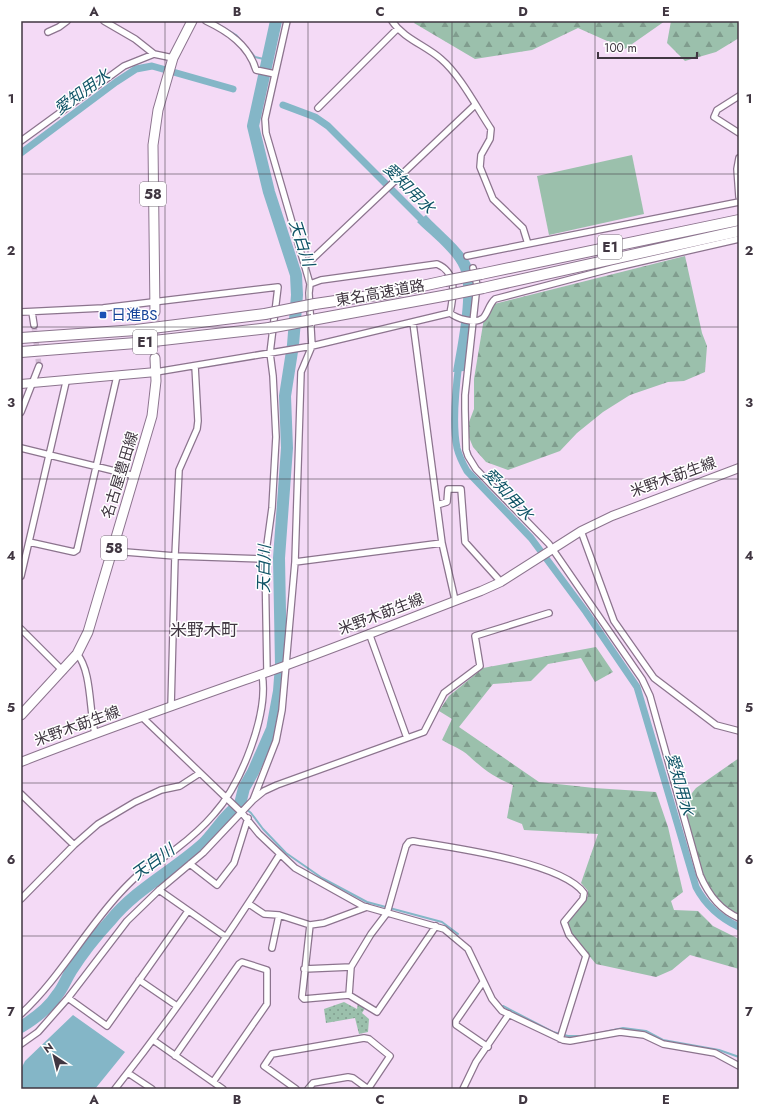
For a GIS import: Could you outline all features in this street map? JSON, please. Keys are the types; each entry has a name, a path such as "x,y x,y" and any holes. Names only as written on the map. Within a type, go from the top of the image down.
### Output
{"highway":[{"name":"東名高速道路","path":"21,338 136,330 265,314 316,304 390,293 445,281 477,271 739,220"},
{"name":"東名高速道路","path":"21,352 136,343 269,328 483,288 739,231"}],"main road":[{"name":"58","path":"155,312 153,145 158,110 166,77 172,59 192,21"},
{"name":"名古屋豊田線","path":"21,715 77,654 88,632 152,416 156,381 155,358"},
{"path":"21,384 66,382 156,372"},
{"name":"米野木莇生線","path":"21,762 95,733 143,718 286,665 500,582 538,560 581,530 650,500 739,468"}],"street":[{"path":"48,32 67,21"},
{"path":"206,21 228,33 241,44 256,70 274,74"},
{"path":"253,800 271,755 279,725 291,624 295,562 301,372 312,346 309,293 310,284 265,128 266,111 287,21"},
{"path":"392,21 397,29 441,59 465,89 491,129 490,138 481,155 480,167 493,199 523,228 528,244"},
{"path":"108,22 135,39 154,54 172,59"},
{"path":"318,108 397,29"},
{"path":"21,141 124,66 154,54"},
{"path":"739,96 717,110 714,116 739,134"},
{"path":"305,266 475,105"},
{"path":"739,158 737,169 739,197"},
{"path":"467,256 739,202"},
{"path":"450,313 458,319 474,320 482,318 493,301 513,294 739,239"},
{"path":"310,284 321,280 437,264 444,267 452,277 452,302 450,313"},
{"path":"477,271 474,320 465,394 466,441 468,456 476,469 552,550 642,679 650,696 703,883 717,903 730,914 739,918"},
{"path":"21,312 103,308 154,300 278,287 270,353 273,376 276,438 272,508 265,559 266,672 262,705 251,749 226,798 214,814 202,827 175,850 145,869 120,893 105,910 35,1001 21,1014"},
{"path":"32,312 34,325"},
{"path":"156,372 312,346 450,313"},
{"path":"413,322 442,543 455,600"},
{"path":"21,412 39,366"},
{"path":"171,707 179,470 197,429 198,421 195,366"},
{"path":"29,542 74,552 77,550 98,466 117,376"},
{"path":"21,576 66,382"},
{"path":"21,448 135,476"},
{"path":"437,505 447,502 448,489 461,489 465,542 500,582"},
{"path":"581,530 614,621 654,678 716,725 739,731"},
{"path":"295,562 442,543"},
{"path":"113,551 175,556 265,559"},
{"path":"21,1044 38,1032 68,998 127,922 159,890 190,864 242,813 253,800 264,791 424,732 444,693 480,666 475,636 549,613"},
{"path":"21,629 63,671"},
{"path":"369,633 407,738"},
{"path":"77,654 81,659 88,685 95,733"},
{"path":"143,718 248,818 259,834 295,868 363,906 436,926 456,937 468,949 492,999 502,1011 560,1039 570,1042 620,1032 644,1035 663,1044 715,1053 739,1066"},
{"path":"21,899 74,845 98,824 135,802 160,790 180,786 200,773"},
{"path":"21,794 74,845"},
{"path":"190,864 217,884 234,863 248,818"},
{"path":"349,995 351,967 370,934 387,913 406,846 409,842 466,849 529,865 568,880 582,891 584,896 564,922 569,934 586,956 560,1039"},
{"path":"116,1089 153,1040 226,937 249,904 280,854"},
{"path":"159,890 226,937"},
{"path":"249,904 264,914 279,915 310,925 324,923 368,907"},
{"path":"68,998 107,1026 188,911"},
{"path":"272,948 279,915"},
{"path":"310,925 302,997 304,999 349,995 368,1005 377,1012 436,926"},
{"path":"175,1056 239,964 242,962 265,968 268,973 267,1004 212,1082"},
{"path":"304,969 351,967"},
{"path":"139,980 177,1006"},
{"path":"483,982 456,1021 456,1025 488,1047"},
{"path":"463,1089 476,1062 488,1047 509,1014"},
{"path":"296,1089 264,1066 272,1054 364,1038 368,1039 390,1056 368,1089 353,1078 348,1077 313,1083 308,1089"},
{"path":"153,1040 223,1089"},
{"path":"128,1073 152,1089"}],"green space":[{"path":"415,21 665,21 625,49 578,28 532,50 475,59 414,23"},
{"path":"671,21 739,21 739,38 716,52 685,61 667,43"},
{"path":"632,155 644,214 549,235 537,176"},
{"path":"685,256 702,333 707,346 705,372 684,381 668,382 630,395 603,412 577,433 560,451 508,470 486,462 473,447 466,430 474,409 474,379 486,306"},
{"path":"596,647 613,672 595,682 581,658 548,664 531,681 493,684 459,727 539,782 594,788 656,792 668,827 683,892 671,901 674,910 698,911 713,926 739,939 739,969 690,955 672,970 656,977 596,964 571,934 565,922 588,896 588,891 581,883 598,834 524,830 522,824 507,818 513,785 495,776 484,769 463,751 442,740 452,719 439,711 449,696 483,668"},
{"path":"739,758 739,915 715,900 700,873 684,803 696,788"},
{"path":"344,1002 357,1009 358,1002 366,1007 362,1013 369,1019 368,1032 359,1034 355,1018 326,1023 324,1009"}],"water":[{"path":"426,215 464,253 471,265 474,277 475,290 473,318 464,371 453,372 463,305 460,269 452,256 417,222"},
{"path":"73,1015 125,1052 95,1089 21,1089 21,1069 25,1061"}],"waterway":[{"path":"213,21 236,35 255,57 268,60"},
{"name":"天白川","path":"21,1027 46,1009 54,1000 84,952 120,910 131,899 203,844 225,818 240,804 244,788 253,772 272,729 279,691 281,665 279,558 287,448 285,396 293,345 297,295 296,275 269,192 253,126 276,21"},
{"name":"愛知用水","path":"21,153 116,82 136,69 152,66 233,89"},
{"name":"愛知用水","path":"283,105 315,117 328,126 427,225"},
{"name":"愛知用水","path":"459,363 455,428 457,448 463,463 467,471 531,538 586,612 637,687 696,887 704,900 714,911 739,927"},
{"path":"240,804 251,813 263,829 286,853 322,878 367,902 442,922 458,934"},
{"path":"503,1006 553,1032 568,1036 586,1036 623,1028 646,1031 663,1040 719,1050 739,1057"}],"tunnel":[{"path":"155,312 155,358"},
{"path":"34,325 39,366"}],"place":[{"name":"日進BS","path":"103,315"}],"district":[{"name":"米野木町","path":"204,630"}]}
